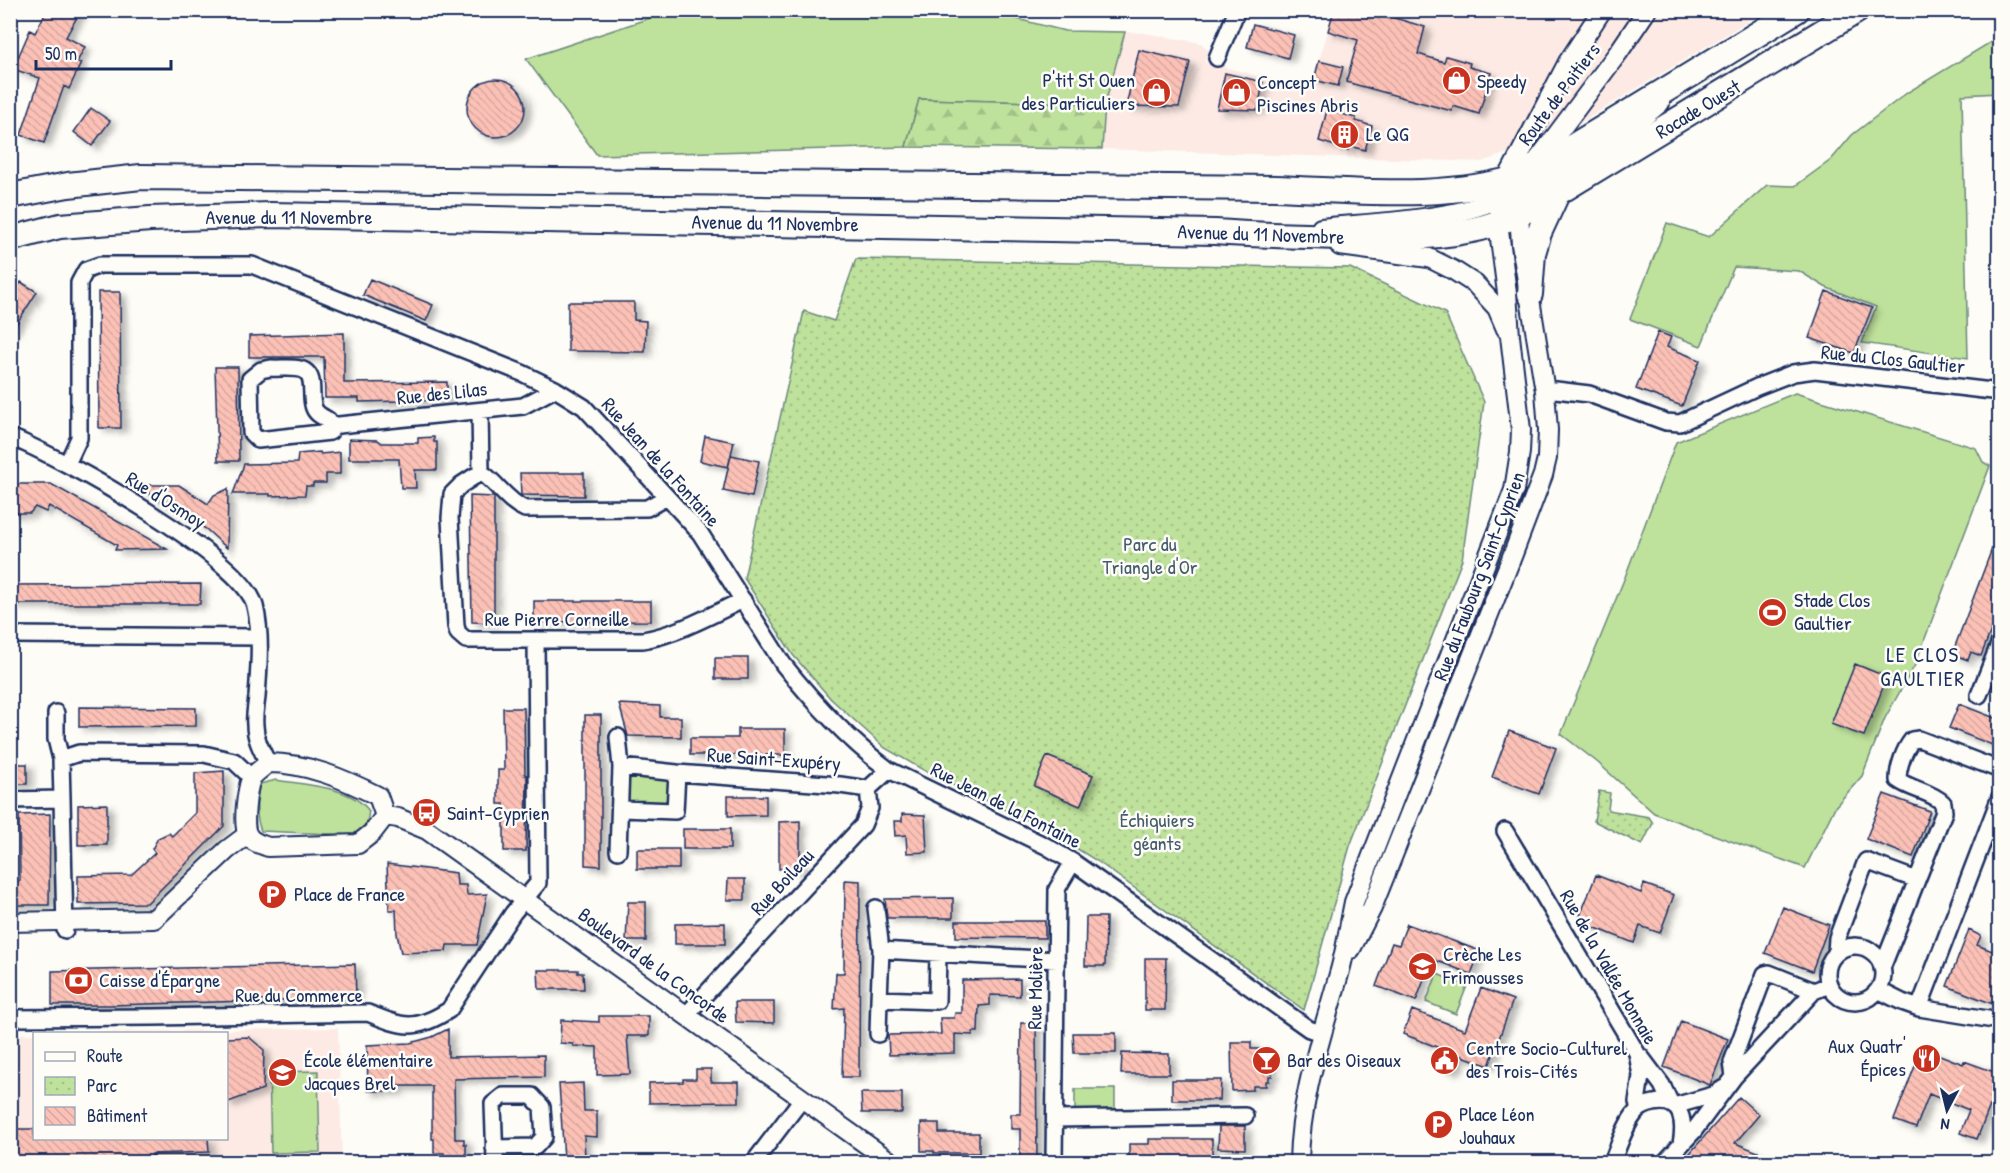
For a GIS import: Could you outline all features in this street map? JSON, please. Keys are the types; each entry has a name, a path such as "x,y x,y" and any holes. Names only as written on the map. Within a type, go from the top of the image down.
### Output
{"main road":[{"name":"Rocade Ouest","path":"1516,199 1708,65 1797,10"},
{"name":"Rocade Ouest","path":"1516,199 1557,194 1858,10"},
{"name":"Avenue du 11 Novembre","path":"10,196 68,185 141,177 1264,188 1404,192 1465,189 1516,199"},
{"path":"1530,294 1533,253 1539,233 1557,194"},
{"name":"Avenue du 11 Novembre","path":"10,239 60,226 150,219 270,215 1204,231 1256,235 1391,238 1438,236 1474,230 1516,199"}],"street":[{"path":"1217,57 1237,10"},
{"name":"Route de Poitiers","path":"1516,199 1568,63 1602,10"},
{"name":"Route de Poitiers","path":"1516,199 1647,10"},
{"name":"Rue du Faubourg Saint-Cyprien","path":"1340,972 1372,908 1543,475 1547,458 1548,430 1545,392 1516,199"},
{"name":"Rue du Faubourg Saint-Cyprien","path":"1299,1162 1305,1106 1322,1033 1340,972 1354,902 1514,490 1521,430 1510,336 1508,293 1516,199"},
{"path":"1256,235 1429,258 1475,284 1497,308 1510,336"},
{"name":"Rue Jean de la Fontaine","path":"67,464 79,438 79,283 86,270 100,265 252,265 490,360 555,389 584,407 699,533 795,679 821,708 874,759 890,770 1046,846 1073,862 1309,1029 1322,1033"},
{"name":"Rue des Lilas","path":"264,369 303,369 310,378 314,409 328,420 329,426 330,432 258,440 251,433 250,379 264,369"},
{"name":"Rue du Clos Gaultier","path":"1545,392 1556,390 1589,394 1672,423 1689,420 1756,387 1793,373 1815,370 2000,392"},
{"name":"Rue des Lilas","path":"329,426 523,406 555,389"},
{"path":"480,411 481,472 502,490 514,505 525,509 647,508 667,497"},
{"name":"Rue d'Osmoy","path":"10,437 36,447 67,464 161,520 213,556 251,596 255,605 260,657 255,725 259,746 268,763"},
{"name":"Rue Pierre Corneille","path":"481,472 452,494 450,518 456,626 458,633 466,640 643,640 657,637 743,600"},
{"path":"10,635 259,637"},
{"name":"Rue du Commerce","path":"10,1018 368,1013 406,1026 422,1024 449,1010 538,883 536,641"},
{"path":"1979,695 2000,642"},
{"path":"56,713 56,739 61,759 65,926"},
{"path":"618,737 621,767 618,851"},
{"path":"1882,968 1944,812 1943,803 1936,797 1898,780 1898,772 1908,746 1912,740 1920,739 2000,770"},
{"path":"61,759 79,753 204,754 234,761 251,777"},
{"path":"268,763 288,763 310,768 357,785 378,796 385,816 372,833 358,844 331,850 268,847 254,842 247,835 247,795 251,777 268,763"},
{"name":"Rue Saint-Exupéry","path":"621,767 868,789"},
{"path":"868,789 890,770"},
{"path":"621,809 675,811 677,773"},
{"name":"Rue Boileau","path":"686,1015 863,825 870,808 868,789"},
{"path":"1919,1008 2000,797"},
{"path":"10,800 62,799"},
{"name":"Boulevard de la Concorde","path":"385,816 398,818 427,830 891,1162"},
{"name":"Rue de la Vallée Monnaie","path":"1505,831 1637,1053 1641,1076 1637,1102 1639,1109 1632,1118 1612,1162"},
{"path":"10,922 65,926 154,919 227,850 247,835"},
{"path":"1836,953 1851,946 1867,948 1879,960 1882,968 1882,983 1871,997 1852,1002 1843,999 1834,993 1827,977 1827,968 1836,953 1837,938 1866,861 1917,880"},
{"name":"Rue Molière","path":"1054,1162 1057,889 1073,862"},
{"path":"876,908 881,950 878,1034"},
{"path":"881,950 1057,960"},
{"path":"879,999 937,1001 938,953"},
{"path":"1639,1109 1651,1103 1661,1102 1672,1105 1713,1095 1730,1082 1732,1062 1765,974 1769,973 1814,991"},
{"path":"1665,1162 1711,1109 1730,1082 1814,991 1829,985"},
{"path":"1878,990 1919,1008 2000,1021"},
{"path":"1637,1053 1662,1085 1683,1120 1681,1144"},
{"path":"754,1162 802,1099"},
{"path":"1055,1119 1245,1116"}],"shaded area":[{"path":"1334,11 1765,11 1567,131 1482,162 1102,149 1105,104 1125,32 1201,43 1208,50 1205,62 1310,90"},
{"name":"École élémentaire Jacques Brel","path":"338,1028 342,1162 149,1162 149,1160 11,1162 10,1034 33,1034 33,1140 228,1140 228,1032 104,1032"}],"green space":[{"path":"674,10 991,10 1001,15 1065,31 1125,32 1105,104 919,99 906,147 597,155 526,59"},
{"path":"1999,37 1999,93 1962,95 1968,358 1862,343 1876,307 1825,287 1799,271 1734,267 1701,346 1630,319 1667,223 1709,237 1767,185 1795,186 1831,160 1852,135 1908,92"},
{"path":"919,99 1105,104 1102,149 906,147"},
{"name":"Parc du Triangle d'Or","path":"856,259 1350,268 1445,313 1484,402 1462,560 1350,846 1304,1010 1097,861 1025,819 934,776 885,748 831,699 793,655 744,578 804,311 834,321"},
{"name":"Stade Clos Gaultier","path":"1795,393 1976,448 1983,462 1990,466 1915,665 1885,718 1862,776 1835,807 1805,868 1654,813 1597,762 1561,734 1625,577 1676,442"},
{"path":"626,773 673,776 671,807 624,804"},
{"path":"276,780 313,785 351,796 369,811 367,823 354,835 261,831 257,808 260,784"},
{"path":"1599,791 1610,793 1608,810 1649,817 1653,823 1642,845 1594,821"},
{"path":"1437,974 1467,986 1456,1014 1426,1002"},
{"path":"318,1071 320,1152 271,1153 269,1072"},
{"path":"1075,1089 1115,1089 1115,1113 1075,1113"}],"building":[{"path":"47,10 81,10 66,37 85,47 77,62 81,63 69,89 64,86 44,143 21,135 40,78 13,69 30,30 35,33"},
{"path":"1334,10 1368,10 1425,27 1418,54 1444,62 1446,56 1470,63 1469,67 1491,73 1479,114 1453,106 1452,111 1346,82 1358,40 1328,31"},
{"path":"1253,24 1294,35 1288,58 1247,47"},
{"path":"1139,50 1190,62 1179,107 1126,106"},
{"path":"1319,61 1343,67 1338,86 1314,80"},
{"path":"1225,73 1263,82 1258,110 1217,109"},
{"path":"490,79 502,79 517,87 525,102 525,114 517,129 502,137 490,137 475,129 467,114 467,102 475,87"},
{"path":"91,108 110,121 92,146 74,132"},
{"name":"Le QG","path":"1327,110 1356,118 1356,121 1372,126 1365,150 1349,146 1348,150 1319,141"},
{"path":"370,279 433,305 426,321 363,295"},
{"path":"21,282 37,292 10,334 10,298"},
{"path":"1826,291 1872,308 1854,353 1809,338"},
{"path":"98,292 120,292 121,428 99,428"},
{"path":"568,302 634,302 634,320 646,321 645,352 568,351"},
{"path":"1658,332 1671,337 1667,347 1700,360 1682,406 1636,389"},
{"path":"344,333 344,383 447,382 447,400 359,402 359,398 325,398 324,357 249,357 249,336"},
{"path":"215,367 238,367 239,461 218,461"},
{"path":"705,436 734,442 728,467 700,461"},
{"path":"434,437 434,442 437,442 437,470 415,470 416,488 401,488 399,459 349,459 349,439 378,440 382,443 418,443 418,438"},
{"path":"320,452 321,454 340,452 340,474 326,474 326,483 313,483 313,486 306,486 305,495 233,494 244,464 297,463 298,454"},
{"path":"731,455 759,461 752,497 723,491"},
{"path":"520,473 584,473 584,496 521,495"},
{"path":"10,484 51,484 167,549 115,550 117,545 49,506 46,512 35,507 30,513 10,513"},
{"path":"135,485 179,485 208,504 214,495 228,489 227,548 206,529"},
{"path":"470,496 494,497 494,623 472,622"},
{"path":"1998,533 2000,533 2000,607 1981,656 1971,652 1968,660 1952,654"},
{"path":"201,584 200,604 10,604 10,585"},
{"path":"534,601 651,601 651,621 534,622"},
{"path":"715,658 748,658 748,679 715,679"},
{"path":"1855,664 1887,677 1864,736 1831,724"},
{"path":"619,704 660,706 660,717 681,717 681,737 628,736"},
{"path":"1959,704 2000,720 2000,748 1949,728"},
{"path":"79,707 196,708 196,726 79,727"},
{"path":"503,708 524,708 525,775 527,775 526,851 504,851 504,804 498,804 498,770 504,770"},
{"path":"585,715 601,715 601,866 585,865"},
{"path":"738,729 785,729 785,755 690,755 690,738 738,738"},
{"path":"1509,731 1556,748 1539,794 1492,777"},
{"path":"1047,756 1093,775 1080,806 1034,786"},
{"path":"10,764 27,764 27,784 10,784"},
{"path":"224,771 224,826 147,903 78,904 78,876 131,875 155,853 152,849 158,838 169,833 172,836 195,813 195,773"},
{"path":"1884,794 1930,811 1913,857 1866,839"},
{"path":"728,796 766,796 766,815 728,816"},
{"path":"107,804 107,845 78,845 78,805"},
{"path":"50,814 49,905 10,905 10,881 20,881 19,815"},
{"path":"902,814 925,815 927,852 907,853 906,835 895,836 894,821 902,821"},
{"path":"800,821 800,869 779,869 779,822"},
{"path":"683,829 730,829 730,849 683,849"},
{"path":"637,849 679,849 679,869 637,869"},
{"path":"387,864 456,873 457,885 466,885 467,895 487,894 477,945 447,945 446,951 401,953 396,910 389,910"},
{"path":"1596,875 1641,893 1644,884 1674,895 1660,933 1640,926 1634,943 1578,921"},
{"path":"728,879 745,879 745,900 727,900"},
{"path":"845,880 860,881 859,1077 842,1077 844,1008 834,1009 836,973 844,973"},
{"path":"953,898 953,918 887,918 885,899"},
{"path":"628,902 646,902 646,941 626,941"},
{"path":"1783,907 1829,925 1812,971 1765,953"},
{"path":"1086,917 1106,917 1105,966 1085,966"},
{"path":"956,921 1045,921 1045,938 956,937"},
{"path":"725,923 725,944 675,944 675,924"},
{"path":"1407,924 1480,951 1471,974 1432,959 1416,1001 1376,986 1392,943 1399,945"},
{"path":"1969,930 1981,936 1977,945 2000,954 2000,987 1993,1004 1947,986"},
{"path":"1145,958 1166,958 1165,1010 1145,1010"},
{"path":"355,964 356,998 52,1005 52,971"},
{"path":"538,970 578,970 578,973 583,973 584,989 539,989"},
{"path":"1020,979 1020,996 990,995 990,1005 979,1006 978,1032 973,1032 973,1035 955,1034 955,1053 889,1055 888,1035 941,1034 940,1018 954,1018 955,1013 962,1013 962,980"},
{"path":"1481,988 1513,1000 1489,1066 1460,1055 1456,1068 1450,1070 1437,1065 1442,1049 1403,1034 1412,1010 1465,1030"},
{"path":"735,1002 774,1002 774,1023 736,1022"},
{"path":"599,1016 649,1016 649,1036 627,1036 630,1074 597,1075 597,1047 560,1043 561,1020 599,1022"},
{"path":"1681,1021 1728,1039 1710,1085 1664,1067"},
{"path":"1021,1023 1036,1023 1037,1162 1020,1162 1020,1129 1011,1129 1011,1114 1020,1114"},
{"path":"448,1029 448,1057 544,1055 544,1077 454,1079 455,1139 464,1139 466,1162 444,1162 444,1153 434,1153 432,1086 397,1086 397,1091 368,1091 367,1045 410,1043 432,1037"},
{"path":"1073,1033 1116,1033 1116,1053 1074,1053"},
{"path":"249,1037 264,1050 263,1089 228,1102 228,1038"},
{"path":"1231,1042 1251,1042 1251,1049 1264,1049 1264,1054 1271,1053 1272,1076 1269,1076 1269,1081 1266,1081 1266,1086 1253,1086 1253,1090 1232,1091"},
{"path":"1922,1048 1963,1064 1964,1061 2000,1074 2000,1080 1977,1139 1960,1133 1969,1110 1929,1094 1916,1128 1894,1120"},
{"path":"1122,1053 1169,1054 1169,1074 1121,1074"},
{"path":"696,1069 711,1069 711,1082 739,1082 739,1102 649,1103 649,1083 683,1082 683,1079 696,1079"},
{"path":"1172,1080 1221,1080 1220,1100 1172,1100"},
{"path":"583,1083 584,1111 597,1111 597,1137 584,1136 585,1158 564,1159 559,1084"},
{"path":"861,1093 902,1093 902,1113 862,1113"},
{"path":"1739,1097 1759,1115 1735,1143 1783,1162 1682,1162"},
{"path":"921,1123 939,1123 939,1133 979,1133 979,1153 921,1151"},
{"path":"1219,1126 1245,1126 1245,1149 1218,1148"},
{"path":"10,1129 33,1129 33,1140 208,1140 209,1152 152,1154 153,1160 10,1162"},
{"path":"1149,1139 1212,1139 1212,1159 1202,1159 1202,1162 1129,1162 1129,1144 1149,1144"}],"place":[{"name":"Speedy","path":"1456,81"},
{"name":"P'tit St Ouen des Particuliers","path":"1156,92"},
{"name":"Concept Piscines Abris","path":"1236,93"},
{"name":"Le QG","path":"1345,134"},
{"name":"Stade Clos Gaultier","path":"1773,612"},
{"name":"Saint-Cyprien","path":"426,813"},
{"name":"Place de France","path":"273,894"},
{"name":"Crèche Les Frimousses","path":"1422,966"},
{"name":"Caisse d'Épargne","path":"78,980"},
{"name":"Aux Quatr' Épices","path":"1927,1058"},
{"name":"Bar des Oiseaux","path":"1266,1060"},
{"name":"Centre Socio-Culturel des Trois-Cités","path":"1445,1060"},
{"name":"École élémentaire Jacques Brel","path":"283,1072"},
{"name":"Place Léon Jouhaux","path":"1438,1125"}],"district":[{"name":"LE CLOS GAULTIER","path":"1923,667"}],"park label":[{"name":"Échiquiers géants","path":"1157,832"}]}
